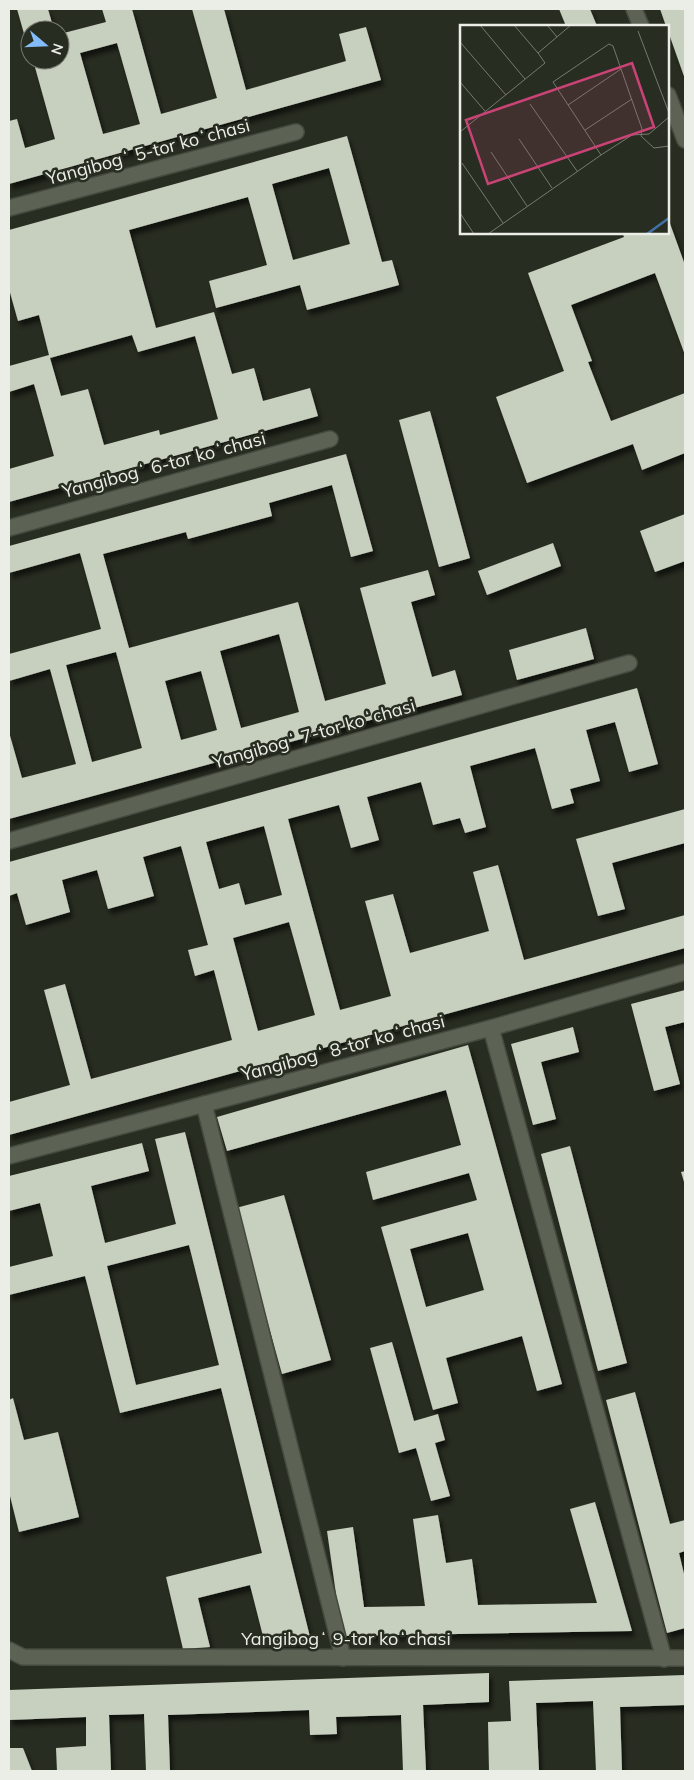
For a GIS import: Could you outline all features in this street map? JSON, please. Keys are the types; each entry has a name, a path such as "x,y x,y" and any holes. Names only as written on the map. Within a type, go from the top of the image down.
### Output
{"street":[{"path":"634,9 641,25"},
{"path":"669,98 685,140"},
{"name":"Yangibogʻ 5-tor koʻchasi","path":"9,208 296,132"},
{"name":"Yangibogʻ 6-tor koʻchasi","path":"9,528 330,439"},
{"name":"Yangibogʻ 7-tor koʻchasi","path":"9,841 629,663"},
{"name":"Yangibogʻ 8-tor koʻchasi","path":"9,1156 492,1028 685,972"},
{"path":"492,1028 664,1659"},
{"path":"204,1104 343,1658"},
{"name":"Yangibogʻ 9-tor koʻchasi","path":"9,1650 23,1657 685,1658"}],"building":[{"path":"17,9 48,9 51,20 20,20"},
{"path":"102,9 132,9 161,114 217,98 192,9 224,9 246,90 346,61 339,34 366,27 381,80 9,184 9,121 17,119 25,148 55,139 36,70 70,70 70,31 106,22","holes":["117,43 140,124 103,134 80,53"]},
{"path":"559,9 590,9 597,25 566,25"},
{"path":"660,9 685,9 685,79 669,34 669,25 666,25"},
{"path":"347,136 382,262 392,260 399,285 307,310 300,285 216,308 209,281 267,265 248,197 129,230 156,328 214,312 232,374 254,368 263,401 310,388 318,416 9,502 9,469 54,456 34,384 9,392 9,366 49,355 39,315 18,321 9,289 9,230","holes":["329,168 350,244 293,260 272,184","132,335 138,352 195,336 218,419 160,435 159,430 104,445 88,389 61,396 50,358"]},
{"path":"669,221 685,265 685,355 655,273 571,305 592,361 588,362 611,421 685,393 685,453 642,470 633,444 527,483 496,397 564,371 528,273 624,237 623,234 669,234"},
{"path":"430,411 470,558 439,567 399,420"},
{"path":"346,454 373,551 351,557 332,485 269,503 272,516 188,539 186,532 103,554 129,648 298,602 325,701 386,684 360,588 428,570 435,595 411,602 432,677 455,670 462,695 9,819 9,732 22,778 76,764 50,669 9,681 9,654 101,629 80,553 9,573 9,546","holes":["279,634 299,712 241,728 220,651","116,652 142,748 92,762 66,665","201,671 217,730 181,740 165,681"]},
{"path":"685,514 685,561 655,572 640,531"},
{"path":"553,543 561,566 487,595 478,571"},
{"path":"586,628 594,659 517,680 509,650"},
{"path":"637,688 658,764 629,772 615,722 586,730 600,781 570,789 574,803 552,809 535,748 470,766 486,827 465,833 460,818 433,825 421,782 367,797 379,840 351,848 339,805 288,819 340,1010 391,996 365,901 393,894 410,953 489,931 473,872 498,865 524,960 685,915 685,948 9,1135 9,1102 70,1085 44,990 65,984 91,1079 232,1040 214,970 195,976 188,950 208,945 181,846 143,857 154,896 108,909 97,870 62,880 70,912 26,925 17,893 9,896 9,862","holes":["264,826 282,895 245,905 239,883 219,889 206,842","289,922 315,1015 258,1031 233,938"]},
{"path":"685,809 685,843 612,863 625,909 598,916 576,839"},
{"path":"685,990 685,1022 665,1027 680,1084 654,1091 631,1004"},
{"path":"573,1027 579,1052 541,1062 556,1119 533,1125 511,1044"},
{"path":"468,1045 562,1384 537,1391 522,1336 446,1358 458,1403 433,1410 381,1227 477,1200 469,1173 373,1200 366,1172 461,1145 446,1090 227,1151 217,1117","holes":["468,1233 484,1290 426,1307 410,1249"]},
{"path":"185,1132 311,1641 265,1644 250,1585 198,1598 210,1647 183,1649 166,1577 262,1553 221,1388 120,1413 85,1276 9,1295 9,1267 53,1256 40,1203 9,1211 9,1176 142,1143 149,1171 91,1186 105,1243 176,1224 155,1139","holes":["189,1245 219,1365 136,1385 107,1266"]},
{"path":"570,1146 627,1363 598,1371 541,1154"},
{"path":"685,1171 685,1185 681,1172"},
{"path":"284,1195 331,1360 282,1374 236,1208"},
{"path":"392,1342 414,1421 438,1414 445,1440 435,1443 450,1496 431,1501 416,1448 399,1453 370,1348"},
{"path":"635,1392 670,1524 685,1520 685,1551 679,1553 685,1578 685,1628 667,1633 606,1400"},
{"path":"13,1398 24,1440 58,1432 79,1517 19,1532 9,1492 9,1400"},
{"path":"595,1502 632,1631 342,1636 327,1531 353,1527 364,1607 425,1606 413,1519 438,1515 446,1563 472,1559 478,1605 597,1603 570,1509"},
{"path":"489,1673 489,1702 423,1705 426,1771 403,1771 401,1715 336,1717 337,1734 310,1735 309,1710 168,1715 170,1771 146,1771 144,1714 109,1715 111,1771 57,1771 56,1748 86,1746 86,1717 9,1720 9,1690"},
{"path":"685,1675 685,1705 620,1707 622,1771 596,1771 593,1701 536,1703 539,1771 489,1771 488,1722 511,1721 509,1681"},
{"path":"9,1748 23,1748 32,1771 9,1771"}]}
